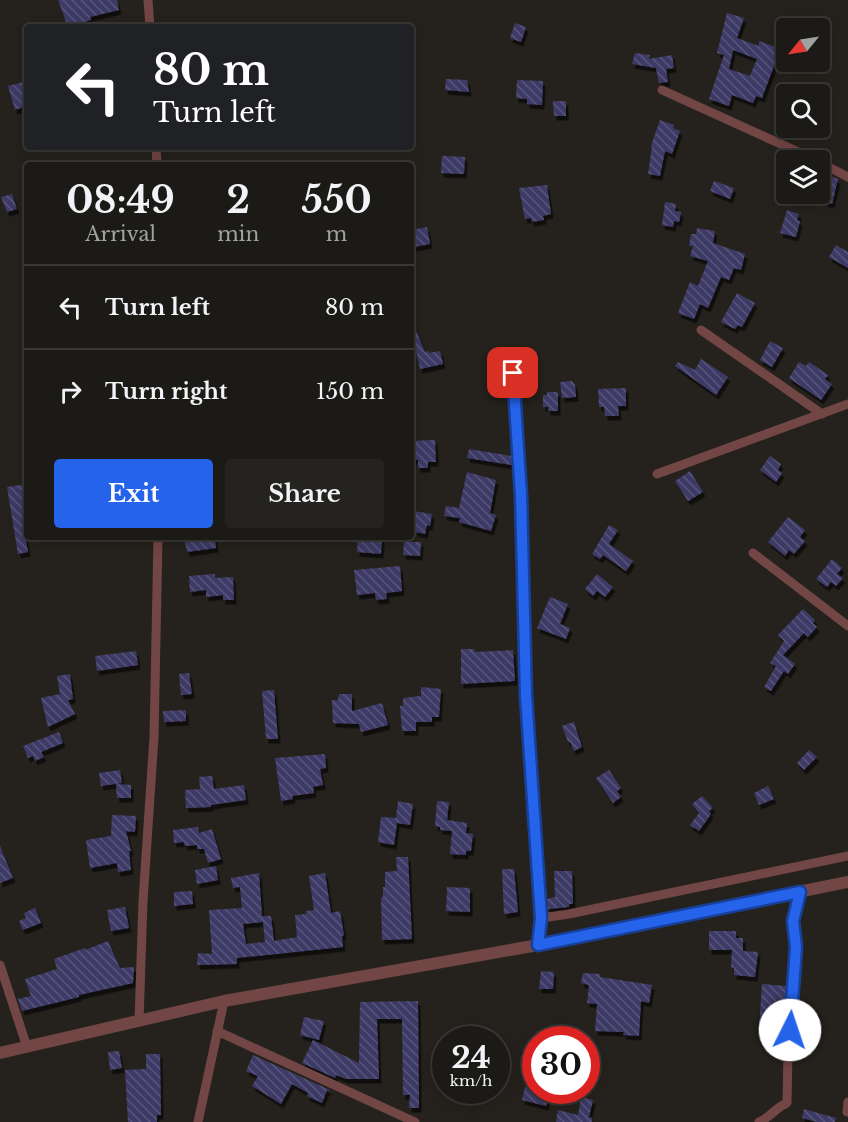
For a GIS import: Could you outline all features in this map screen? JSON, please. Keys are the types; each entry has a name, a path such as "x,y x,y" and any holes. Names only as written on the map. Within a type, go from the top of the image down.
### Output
{"street":[{"path":"148,0 150,24"},
{"path":"662,90 794,150"},
{"path":"830,167 848,177"},
{"path":"701,330 822,414"},
{"path":"513,373 521,495 526,696 541,918 538,945"},
{"path":"657,474 848,404"},
{"path":"139,1022 143,901 154,737 158,540"},
{"path":"753,554 848,626"},
{"path":"541,918 580,912 848,856"},
{"path":"0,1053 224,1001 538,945 848,882"},
{"path":"759,1122 770,1118 775,1108 787,1103 788,1051 796,947 793,921 800,892"},
{"path":"0,964 27,1047"},
{"path":"198,1122 224,1001"},
{"path":"217,1031 415,1122"}],"building":[{"path":"58,0 117,0 119,10 90,17 91,20 78,24 67,24"},
{"path":"727,13 744,18 737,38 759,46 759,41 776,47 776,67 774,66 762,98 756,96 753,103 732,95 729,106 709,99 724,55 717,53","holes":["733,50 757,59 750,76 729,69"]},
{"path":"515,23 526,27 521,42 510,38"},
{"path":"635,53 650,55 649,59 672,55 674,68 666,69 668,82 659,83 656,68 632,64"},
{"path":"446,79 467,80 469,92 445,90"},
{"path":"517,80 543,81 542,105 527,104 527,99 516,98"},
{"path":"24,82 24,107 15,110 8,86"},
{"path":"553,101 566,101 566,116 554,116"},
{"path":"660,120 674,125 673,128 680,131 672,154 665,151 660,176 648,174 651,146"},
{"path":"442,156 465,157 464,174 441,173"},
{"path":"830,176 838,179 832,204 830,203"},
{"path":"714,181 734,188 730,199 710,191"},
{"path":"547,185 551,214 543,216 544,220 532,222 531,218 525,219 519,188"},
{"path":"12,194 17,209 7,212 1,197"},
{"path":"665,202 676,204 675,211 681,212 679,222 674,221 673,227 662,225"},
{"path":"787,210 799,214 797,220 800,221 796,237 780,233"},
{"path":"427,227 430,244 414,247 414,229"},
{"path":"697,228 715,231 713,243 745,254 741,270 734,268 729,280 721,277 708,308 700,304 694,319 678,313 690,282 698,286 708,261 690,256 693,246 689,246 691,234 696,234"},
{"path":"836,245 848,252 848,268 829,257"},
{"path":"737,293 755,303 742,327 738,325 735,329 721,322"},
{"path":"416,331 425,352 440,351 443,364 420,369 414,332"},
{"path":"770,341 783,348 772,367 760,360"},
{"path":"701,359 728,377 716,395 675,366 678,362 695,370"},
{"path":"799,362 806,366 809,362 828,375 825,379 832,384 821,400 789,378"},
{"path":"572,381 575,385 576,397 562,398 560,382"},
{"path":"626,388 626,406 618,406 619,416 605,416 604,407 599,407 598,389"},
{"path":"547,392 558,392 558,411 548,411 548,407 543,407 543,395 547,395"},
{"path":"435,440 436,462 428,462 428,468 418,468 418,460 414,460 414,441"},
{"path":"469,449 512,456 512,465 467,458"},
{"path":"770,456 781,464 778,470 782,473 776,482 760,470"},
{"path":"690,471 703,492 688,501 675,481"},
{"path":"467,472 496,480 490,513 496,515 491,531 459,522 460,518 444,516 446,506 459,508"},
{"path":"24,484 24,540 28,552 18,554 7,487"},
{"path":"414,511 432,514 430,526 427,525 425,534 415,532 416,523 414,522"},
{"path":"788,517 805,530 800,537 805,541 794,554 789,550 785,556 768,542"},
{"path":"609,525 618,530 609,544 633,561 626,571 603,555 600,559 592,554"},
{"path":"185,540 215,540 216,548 187,552"},
{"path":"358,540 382,540 381,554 357,552"},
{"path":"404,542 421,542 420,556 403,555"},
{"path":"832,559 842,568 837,574 843,578 836,586 831,582 827,587 816,579"},
{"path":"400,566 402,591 386,593 387,599 376,600 375,593 357,595 354,570"},
{"path":"215,574 215,578 233,577 234,600 223,600 223,595 206,597 206,590 190,592 189,576"},
{"path":"597,574 613,587 605,597 597,591 593,596 585,589"},
{"path":"550,597 568,604 560,624 570,628 566,639 537,628"},
{"path":"803,609 815,620 813,623 817,627 808,637 804,633 783,655 795,664 788,674 784,671 771,691 764,687 776,666 770,663 784,641 778,635"},
{"path":"461,649 474,649 475,652 513,650 515,681 461,684"},
{"path":"136,651 138,665 97,671 95,656"},
{"path":"189,673 192,694 181,695 179,674"},
{"path":"70,674 73,699 68,700 75,714 48,727 41,698 60,694 57,676"},
{"path":"421,687 441,689 439,717 432,717 432,722 416,722 416,731 402,731 400,706 403,706 403,698 421,696"},
{"path":"274,690 278,739 266,739 262,691"},
{"path":"339,694 352,694 352,711 382,703 388,725 361,732 359,724 333,723 332,700 338,700"},
{"path":"186,710 186,721 164,722 163,711"},
{"path":"574,722 582,747 574,751 562,726"},
{"path":"59,732 63,743 41,752 44,757 35,761 33,756 28,758 23,746"},
{"path":"809,750 817,757 804,770 797,763"},
{"path":"325,754 326,768 320,769 323,785 313,787 314,793 292,796 293,799 281,801 275,758"},
{"path":"120,770 122,783 101,786 99,773"},
{"path":"609,770 621,788 617,791 621,797 613,803 596,778"},
{"path":"212,776 214,789 244,785 246,800 211,805 211,807 186,808 185,790 200,789 199,777"},
{"path":"116,784 131,785 131,798 117,798"},
{"path":"768,786 774,799 759,805 754,793"},
{"path":"702,796 713,808 709,811 711,814 699,831 690,825 699,813 692,804"},
{"path":"398,801 413,804 410,825 397,823 394,845 378,842 381,817 396,818"},
{"path":"437,801 449,802 447,820 467,823 466,833 473,834 471,851 466,851 466,855 450,854 452,831 440,830 440,827 435,826"},
{"path":"112,815 136,816 135,832 126,831 131,851 129,851 131,870 118,872 117,863 90,868 86,840 111,836"},
{"path":"198,827 199,833 212,829 221,859 208,863 204,849 197,849 197,845 185,846 184,842 174,843 173,830"},
{"path":"0,846 13,878 0,883"},
{"path":"396,857 408,857 412,939 382,940 381,897 383,897 383,887 385,887 385,872 397,871"},
{"path":"216,866 218,880 197,884 195,870"},
{"path":"502,869 514,869 518,912 504,914"},
{"path":"554,871 572,871 573,904 569,904 569,907 548,909 547,899 555,897"},
{"path":"259,873 262,916 271,916 274,941 297,937 295,915 306,914 306,911 314,910 309,876 325,873 331,913 340,911 344,935 342,936 343,947 237,958 237,964 197,965 198,953 212,954 209,910 242,908 240,887 233,888 231,878","holes":["263,922 265,942 246,944 243,924"]},
{"path":"447,887 470,888 470,912 446,911"},
{"path":"192,891 193,904 174,906 174,892"},
{"path":"125,907 129,928 111,931 107,910"},
{"path":"35,908 41,923 23,930 19,921 26,918 24,913"},
{"path":"709,931 736,931 736,938 743,938 743,951 758,952 755,977 734,975 734,968 731,967 732,950 709,950"},
{"path":"108,941 120,968 134,967 133,983 22,1011 18,999 31,996 25,979 57,969 54,959"},
{"path":"541,971 554,972 553,989 539,989"},
{"path":"583,973 600,974 600,977 652,985 649,1003 641,1001 639,1036 623,1035 624,1032 600,1031 600,1026 595,1026 597,1004 587,1003 589,985 581,983"},
{"path":"762,984 786,986 783,1032 759,1031"},
{"path":"418,1001 419,1108 409,1108 410,1095 403,1095 402,1019 377,1019 379,1079 346,1079 336,1075 335,1078 302,1063 313,1040 359,1063 360,1002"},
{"path":"304,1017 324,1021 319,1040 300,1035"},
{"path":"119,1051 122,1068 110,1070 108,1052"},
{"path":"146,1054 160,1054 161,1115 157,1115 157,1122 128,1122 125,1070 146,1069"},
{"path":"253,1055 330,1090 327,1090 322,1103 307,1096 308,1093 292,1084 281,1104 252,1086 258,1076 246,1071"},
{"path":"580,1104 592,1104 589,1117 592,1118 592,1122 556,1122 558,1110 578,1115"},
{"path":"804,1109 836,1118 835,1122 817,1122 802,1118"}],"route":[{"path":"513,373 521,495 526,696 541,918 538,945 800,892 793,921 796,947 790,1030"}]}
